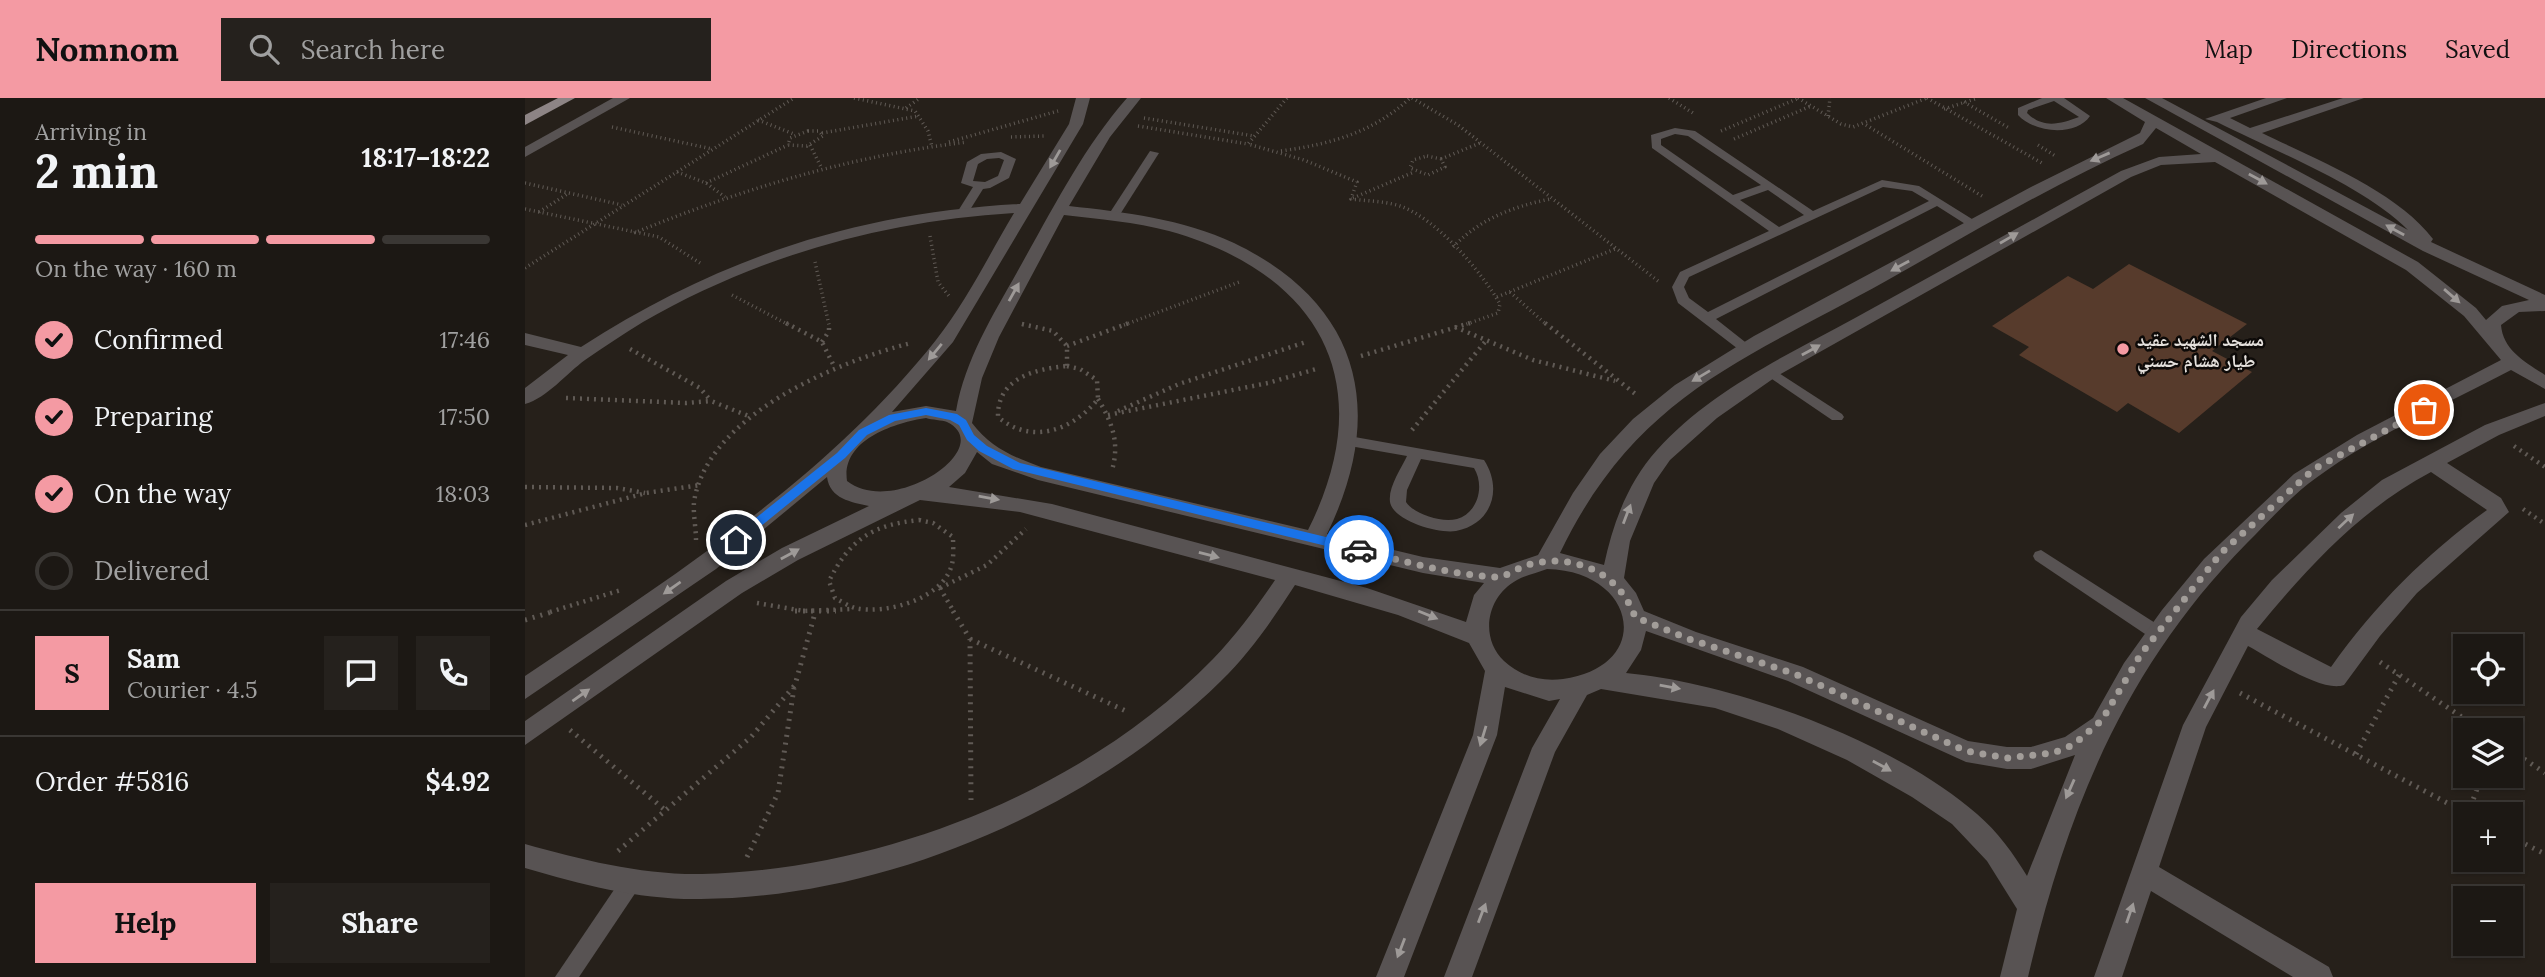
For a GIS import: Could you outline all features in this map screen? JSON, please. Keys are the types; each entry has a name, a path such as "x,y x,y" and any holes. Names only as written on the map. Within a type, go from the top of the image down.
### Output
{"main road":[{"path":"525,121 568,98"}],"street":[{"path":"525,153 623,98"},
{"path":"525,734 734,587 802,548 953,474 969,449 967,430 973,372 1059,210 1115,119 1133,98"},
{"path":"2113,98 2412,266 2447,291 2493,338 2512,362 2545,383"},
{"path":"2152,98 2429,248 2545,304"},
{"path":"2198,123 2280,98"},
{"path":"2248,133 2357,98"},
{"path":"525,689 708,563 841,455 863,432 944,342 1027,208 1069,135 1083,102"},
{"path":"2218,117 2401,214 2424,237 2429,248"},
{"path":"1546,561 1581,496 1623,440 1684,386 2062,175 2138,141 2147,135 2153,121"},
{"path":"1612,581 1617,544 1628,511 1643,480 1664,453 1696,423 1771,372 2143,166 2176,158 2217,157"},
{"path":"526,397 608,337 716,280 810,244 926,216 1027,208"},
{"path":"1059,210 1115,214 1174,226 1216,239 1272,270 1315,310 1331,335 1342,362 1350,413 1349,441 1342,472 1314,539"},
{"path":"2493,338 2492,324 2499,314 2514,307 2545,304"},
{"path":"525,339 583,354"},
{"path":"2014,977 2030,906 2067,797 2102,720 2157,633 2221,553 2314,469 2512,362"},
{"path":"2108,977 2195,725 2243,633 2280,586 2348,518 2389,485 2492,430 2545,410"},
{"path":"863,432 893,418 926,412 940,413 967,430 999,458 1017,467 1423,565 1501,577"},
{"path":"841,455 835,469 838,482 846,493 861,499 911,496 992,498 1402,606 1476,636"},
{"path":"2243,633 2336,678 2357,647 2411,582 2453,544 2499,512 2494,503 2431,463"},
{"path":"1458,977 1544,748 1590,684 1626,658 1636,631 1635,617 1623,591 1612,581 1582,565 1546,561 1514,569 1501,577 1479,604 1475,620 1476,636 1481,650 1497,670 1516,682 1551,691 1590,684 1647,683 1737,702 1781,718 1869,760 1945,803 1970,824 2014,876 2030,906"},
{"path":"525,856 588,876 657,886 733,886 813,876 893,856 972,829 1039,798 1100,763 1155,725 1211,676 1256,626 1290,576"},
{"path":"1635,617 1689,639 1795,674 1893,716 1946,744 1986,756 2031,758 2053,753 2073,745 2102,720"},
{"path":"1390,977 1485,735 1497,670"},
{"path":"2144,872 2319,977"}],"lane":[{"path":"2054,98 2085,116 2054,129 2044,128 2022,113 2023,108 2054,98"},
{"path":"1777,231 1656,146 1655,137 1675,131 1691,133 1812,215"},
{"path":"1115,214 1154,153"},
{"path":"1747,349 1683,300 1678,287 1684,275 1882,183 1915,188 1974,224"},
{"path":"964,211 979,186"},
{"path":"1732,199 1770,186"},
{"path":"1707,318 1937,202"},
{"path":"1771,372 1836,417"},
{"path":"1349,441 1479,464 1487,473 1489,484 1480,510 1469,520 1454,525 1406,514 1398,503 1399,490 1416,453"},
{"path":"2041,555 2157,633"},
{"path":"566,977 631,882"}],"path":[{"path":"525,268 794,98"},
{"path":"854,98 915,111 932,146"},
{"path":"905,109 920,98"},
{"path":"1248,144 1287,98"},
{"path":"1279,152 1350,137 1387,119 1411,98 1438,111 1683,300"},
{"path":"1721,131 1798,98 1853,127 1866,125 1927,98 2062,175"},
{"path":"1828,116 1830,98"},
{"path":"1943,109 1978,98"},
{"path":"938,146 1083,102"},
{"path":"1734,139 1811,106"},
{"path":"788,145 789,138 814,130 823,133 919,116"},
{"path":"1115,119 1254,136"},
{"path":"1115,119 1279,152 1357,182 1351,199"},
{"path":"583,120 712,149"},
{"path":"758,120 795,135"},
{"path":"1866,125 2002,208"},
{"path":"706,183 788,145 797,148 810,145 821,140 823,133"},
{"path":"1003,138 1069,135"},
{"path":"634,233 725,197 822,169 932,146 975,141"},
{"path":"1414,172 1410,164 1419,157 1441,159 1481,143"},
{"path":"810,145 822,169"},
{"path":"1351,199 1414,172 1436,174 1445,167 1441,159"},
{"path":"676,172 706,183 725,197"},
{"path":"525,183 622,206"},
{"path":"538,212 569,193"},
{"path":"1108,415 1268,383 1498,313 1500,304 1497,297 1453,247 1404,207 1351,199"},
{"path":"1453,247 1482,220 1503,210 1551,199"},
{"path":"525,209 659,237 716,280 822,342 834,366"},
{"path":"926,216 938,282 950,296"},
{"path":"810,244 829,321 828,331 822,342"},
{"path":"1497,297 1616,249"},
{"path":"1067,346 1272,270"},
{"path":"1510,292 1553,330 1656,409"},
{"path":"997,324 1028,324 1053,331 1067,346 1067,366"},
{"path":"1455,327 1485,342 1575,374 1619,382"},
{"path":"1108,415 1179,384 1266,352 1331,335"},
{"path":"608,337 700,388 711,401"},
{"path":"708,563 698,547 693,527 694,506 700,485 712,461 751,417 776,398 834,366 891,347 920,342 944,342"},
{"path":"1396,449 1485,342"},
{"path":"1098,399 1083,417 1056,430 1041,433 1014,430 998,417 999,399 1014,381 1039,369 1067,366 1080,369 1097,380 1098,399 1108,415 1116,437 1115,462 1104,489"},
{"path":"526,397 686,403 711,401 751,417"},
{"path":"2492,430 2545,467"},
{"path":"525,525 646,493 700,485"},
{"path":"525,487 617,488 646,493"},
{"path":"922,594 961,581 995,561 1042,510"},
{"path":"734,587 755,602 773,608 815,613 852,609 886,610 904,605 937,586 954,560 953,537 933,523 902,522 885,526 853,544 834,568 831,582 833,593 840,602 852,609"},
{"path":"525,620 631,587"},
{"path":"940,588 970,639 972,829"},
{"path":"733,886 778,793 795,685 815,613"},
{"path":"970,639 1155,725"},
{"path":"2357,647 2463,718"},
{"path":"2356,754 2399,675"},
{"path":"2218,682 2453,806"},
{"path":"588,876 751,737 795,685"},
{"path":"552,715 665,810"},
{"path":"2523,758 2545,773"},
{"path":"2523,843 2545,855"}],"building":[{"name":"مسجد الشهيد عقيد طيار هشام حسني","path":"2129,264 2247,324 2212,351 2252,372 2179,433 2128,403 2117,412 2019,355 2029,347 1992,326 2068,276 2093,289"}],"way so far":[{"path":"1359,550 1448,570 1501,577 1514,569 1546,561 1582,565 1598,571 1623,591 1635,617 1661,629 1795,674 1966,751 1986,756 2031,758 2073,745 2089,734 2102,720 2141,654 2221,553 2314,469 2424,410"}],"place":[{"name":"مسجد الشهيد عقيد طيار هشام حسني","path":"2123,349"}],"route":[{"path":"736,540 841,455 863,432 893,418 926,412 940,413 963,423 971,437 983,448 1017,467 1359,550"}]}
